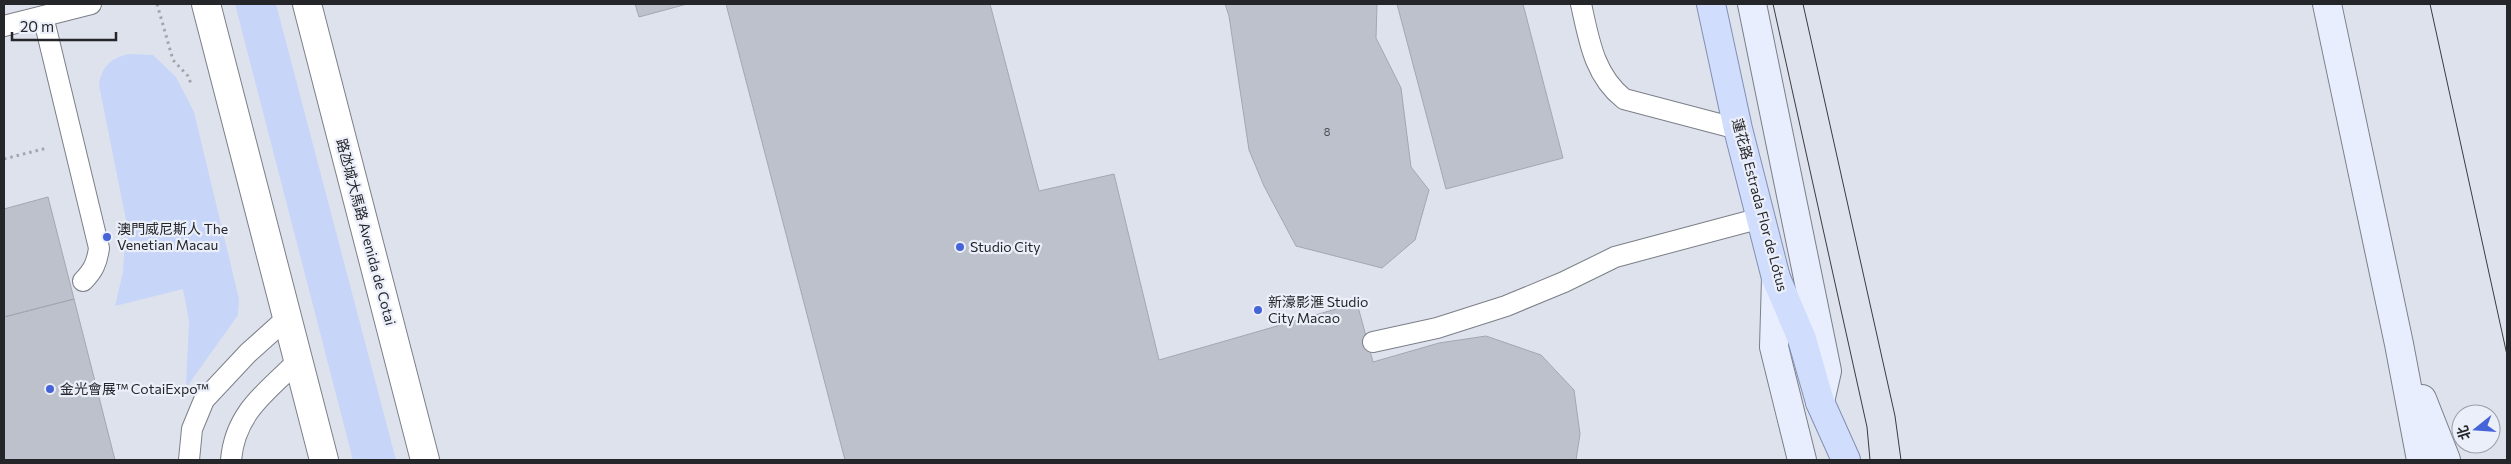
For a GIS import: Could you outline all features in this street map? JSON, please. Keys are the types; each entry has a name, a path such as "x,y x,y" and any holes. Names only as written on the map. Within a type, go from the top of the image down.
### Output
{"main road":[{"name":"蓮花路 Estrada Flor de Lótus","path":"1711,4 1738,129 1776,278 1802,339 1820,402 1846,460"},
{"name":"蓮花路 Estrada Flor de Lótus","path":"1752,4 1827,371 1820,402"},
{"path":"2327,4 2399,344 2421,460"},
{"path":"1776,278 1774,347 1802,460"},
{"path":"2399,344 2446,460"}],"street":[{"path":"206,4 324,460"},
{"name":"路氹城大馬路 Avenida de Cotai","path":"306,4 425,460"}],"lane":[{"path":"4,26 91,4"},
{"path":"1581,4 1594,60 1610,88 1624,100 1738,129"},
{"path":"43,16 99,248 95,266 83,281"},
{"path":"1373,342 1437,328 1506,306 1564,282 1615,257 1761,218"},
{"path":"189,460 192,430 204,400 248,353 287,318"},
{"path":"231,460 232,444 244,415 298,362"}],"path":[{"path":"157,4 173,60 188,76 195,94"},
{"path":"4,159 74,141"}],"shaded area":[{"path":"235,4 276,4 396,460 353,460"},
{"path":"129,54 153,55 176,77 194,112 239,299 238,315 186,388 189,321 183,289 115,306 123,272 126,220 99,85 102,73 108,64 117,58"}],"building":[{"path":"635,4 687,4 639,17"},
{"name":"Studio City","path":"726,4 990,4 1039,191 1114,174 1159,360 1357,303 1373,362 1439,343 1486,336 1541,355 1574,390 1580,434 1576,460 845,460"},
{"path":"1225,4 1377,4 1376,38 1401,88 1411,167 1429,190 1415,240 1382,268 1296,246 1264,186 1249,150 1229,16"},
{"path":"1397,4 1523,4 1563,158 1446,189"},
{"path":"48,197 74,299 4,317 4,209"},
{"name":"金光會展™ CotaiExpo™","path":"74,299 115,460 4,460 4,317"}],"tram line":[{"path":"1773,4 1867,427 1870,460"},
{"path":"1803,4 1895,416 1901,460"},
{"path":"2430,4 2507,355"}],"place":[{"name":"澳門威尼斯人 The Venetian Macau","path":"107,237"},
{"name":"Studio City","path":"960,247"},
{"name":"新濠影滙 Studio City Macao","path":"1258,310"},
{"name":"金光會展™ CotaiExpo™","path":"50,389"}]}
